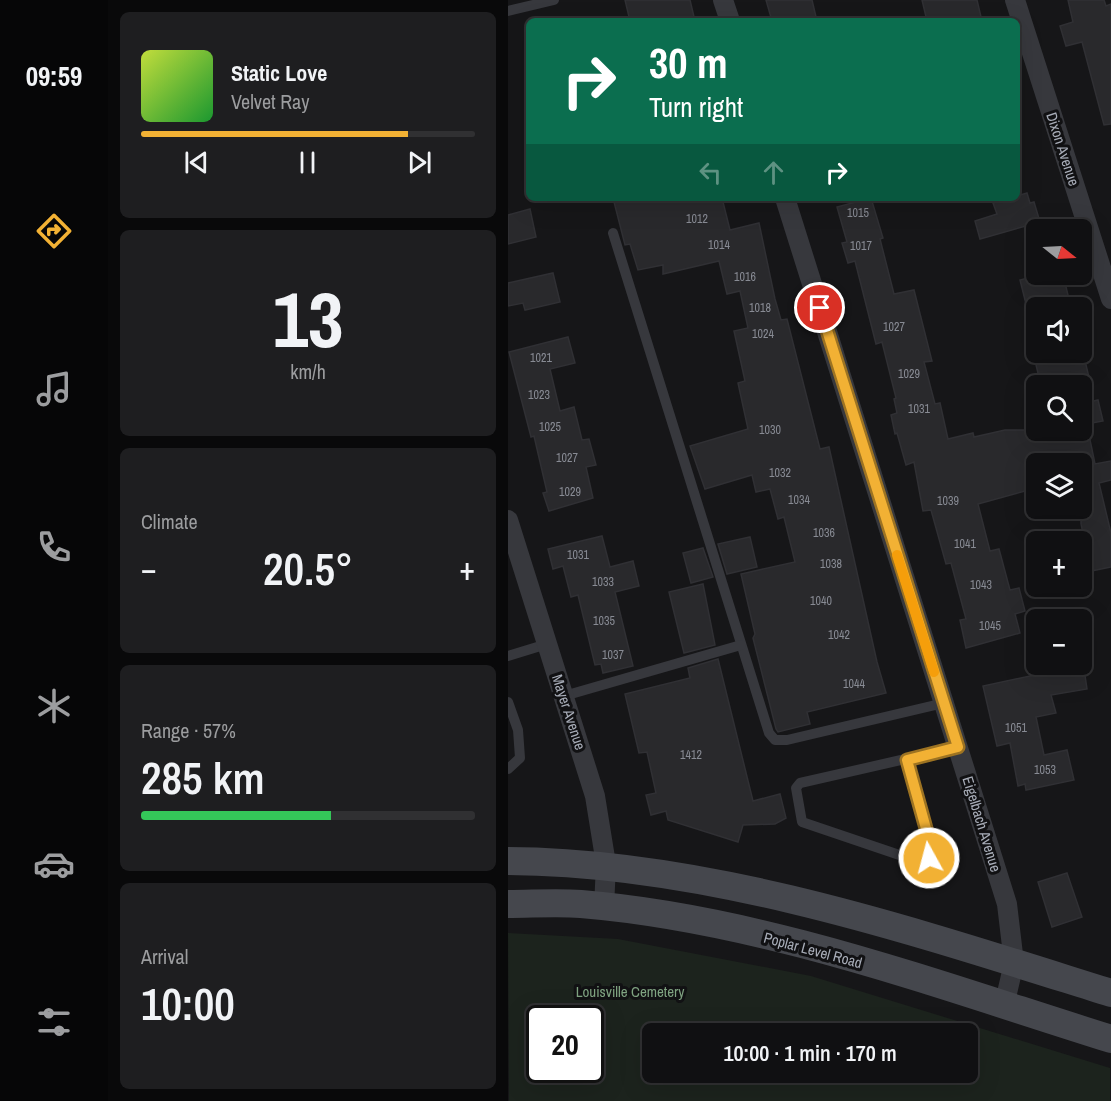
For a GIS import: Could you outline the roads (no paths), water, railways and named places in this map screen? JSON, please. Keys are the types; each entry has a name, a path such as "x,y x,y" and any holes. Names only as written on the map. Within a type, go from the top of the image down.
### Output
{"main road":[{"path":"508,861 606,864 681,877 817,907 1111,993"},
{"name":"Poplar Level Road","path":"508,904 581,904 661,916 765,937 1111,1039"}],"street":[{"path":"723,0 729,18"},
{"name":"Dixon Avenue","path":"1015,0 1111,299"},
{"name":"Eigelbach Avenue","path":"786,201 1007,904 1014,963 1004,1006"},
{"name":"Mayer Avenue","path":"508,520 595,796 606,864 604,908"}],"lane":[{"path":"508,11 554,0"},
{"path":"613,233 769,733 775,740 787,740 944,703"},
{"path":"508,656 547,644"},
{"path":"564,696 741,645"},
{"path":"508,702 518,730 520,758 508,769"},
{"path":"907,760 932,850 929,858 923,863 802,822 796,788 800,783 958,747"}],"park label":[{"name":"Louisville Cemetery","path":"630,991"}]}
